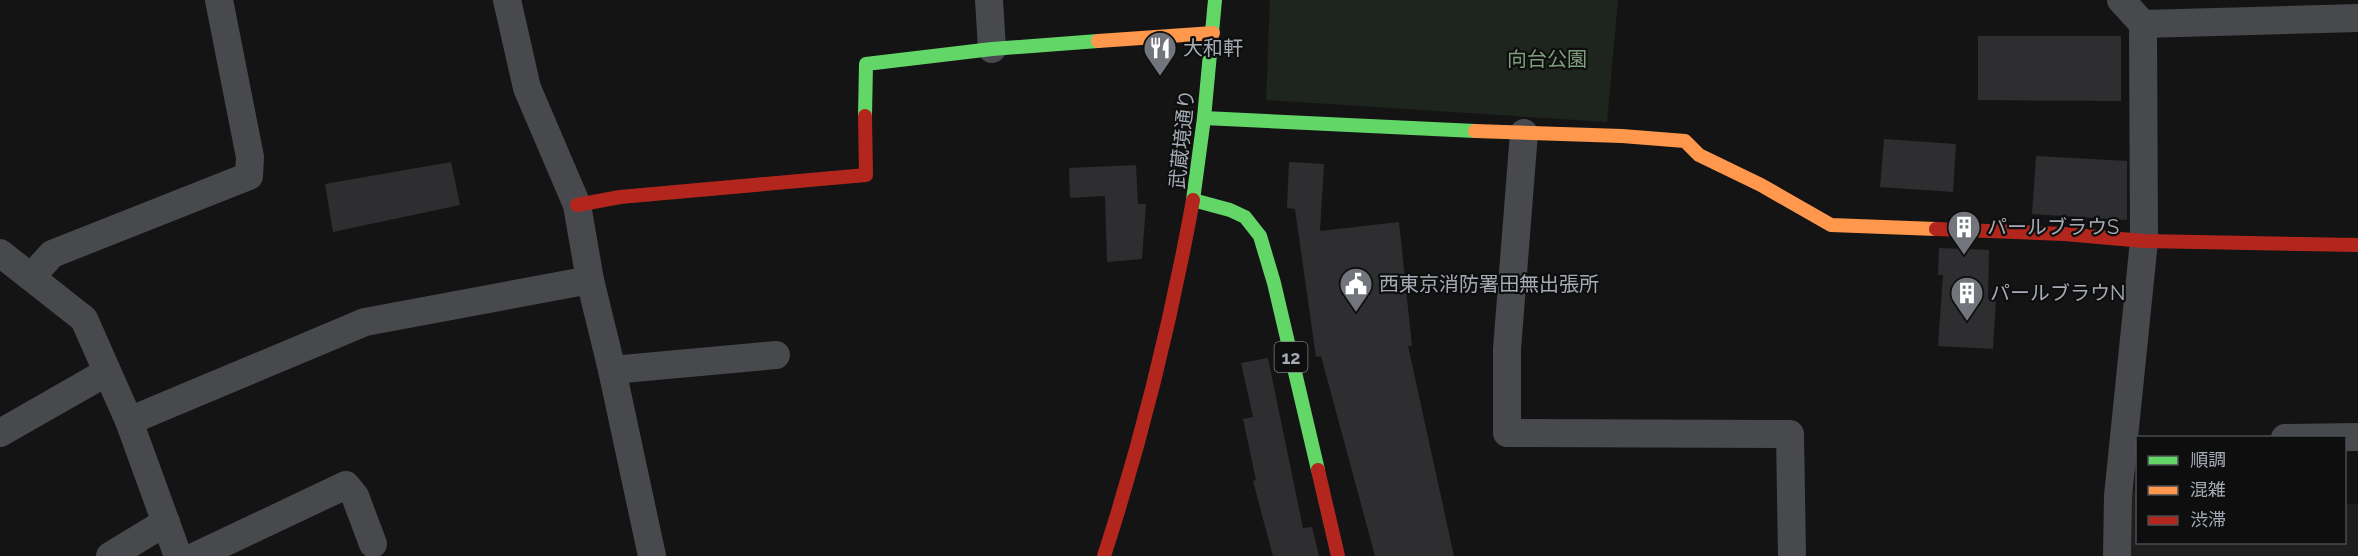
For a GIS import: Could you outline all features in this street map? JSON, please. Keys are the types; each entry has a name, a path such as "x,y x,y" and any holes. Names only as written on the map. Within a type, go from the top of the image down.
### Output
{"street":[{"path":"31,277 52,254 249,176 250,157 219,0"},
{"path":"507,0 527,88 578,205 590,280 652,556"},
{"path":"984,50 989,0"},
{"name":"武蔵境通り","path":"1215,0 1204,118 1193,200 1230,210 1245,217 1260,236 1274,283 1338,556"},
{"path":"2117,556 2118,496 2131,438 2144,241 2143,24 2121,0"},
{"path":"2143,24 2358,18"},
{"path":"578,205 620,197 866,175 864,149 867,64 984,50 1213,33"},
{"path":"1204,118 1524,134 1622,136 1685,141 1699,155 1761,185 1831,225 2064,234 2144,241 2358,245"},
{"path":"1524,134 1507,349 1507,434 1790,434 1792,556"},
{"path":"1104,556 1145,425 1180,275 1193,200"},
{"path":"0,253 84,319 129,421 178,556"},
{"path":"129,421 365,322 590,280"},
{"path":"612,370 776,355"},
{"path":"0,433 107,372"},
{"path":"196,556 346,485 355,496 374,544"},
{"path":"110,556 166,522"}],"shaded area":[{"path":"2130,491 2136,492 2136,544 2346,544 2346,504 2358,504 2358,556 2129,556"}],"green space":[{"name":"向台公園","path":"1270,0 1618,0 1607,122 1266,100"}],"building":[{"path":"1978,36 2121,36 2121,101 1978,100"},
{"path":"1884,139 1956,144 1953,192 1880,187"},
{"path":"2036,156 2127,161 2127,220 2032,214"},
{"path":"451,162 460,205 333,232 325,184"},
{"path":"1289,162 1324,164 1320,231 1399,222 1412,346 1408,346 1454,556 1375,556 1321,356 1316,357 1295,209 1287,208"},
{"path":"1136,165 1138,204 1146,204 1142,259 1107,262 1105,196 1070,198 1069,168"},
{"path":"1939,248 1989,250 1988,299 1996,299 1993,349 1938,346 1943,275 1938,275"},
{"path":"1268,358 1303,528 1312,527 1319,556 1273,556 1253,481 1256,480 1243,419 1253,417 1241,363"}],"traffic: fast":[{"path":"1215,0 1204,118 1193,200 1230,210 1245,217 1260,236 1274,283 1318,470"},
{"path":"865,116 866,64 992,49 1098,41"},
{"path":"1204,118 1475,131"}],"traffic: slow":[{"path":"1098,41 1213,33"},
{"path":"1475,131 1622,136 1685,141 1699,155 1761,185 1831,225 1936,229"}],"traffic: jam":[{"path":"577,205 620,197 866,175 865,116"},
{"path":"1104,556 1131,468 1154,380 1193,200"},
{"path":"1936,229 2064,234 2144,241 2358,245"},
{"path":"1318,470 1338,556"}],"place":[{"name":"大和軒","path":"1160,77"},
{"name":"パールブラウS","path":"1964,256"},
{"name":"西東京消防署田無出張所","path":"1356,313"},
{"name":"パールブラウN","path":"1967,322"}]}
